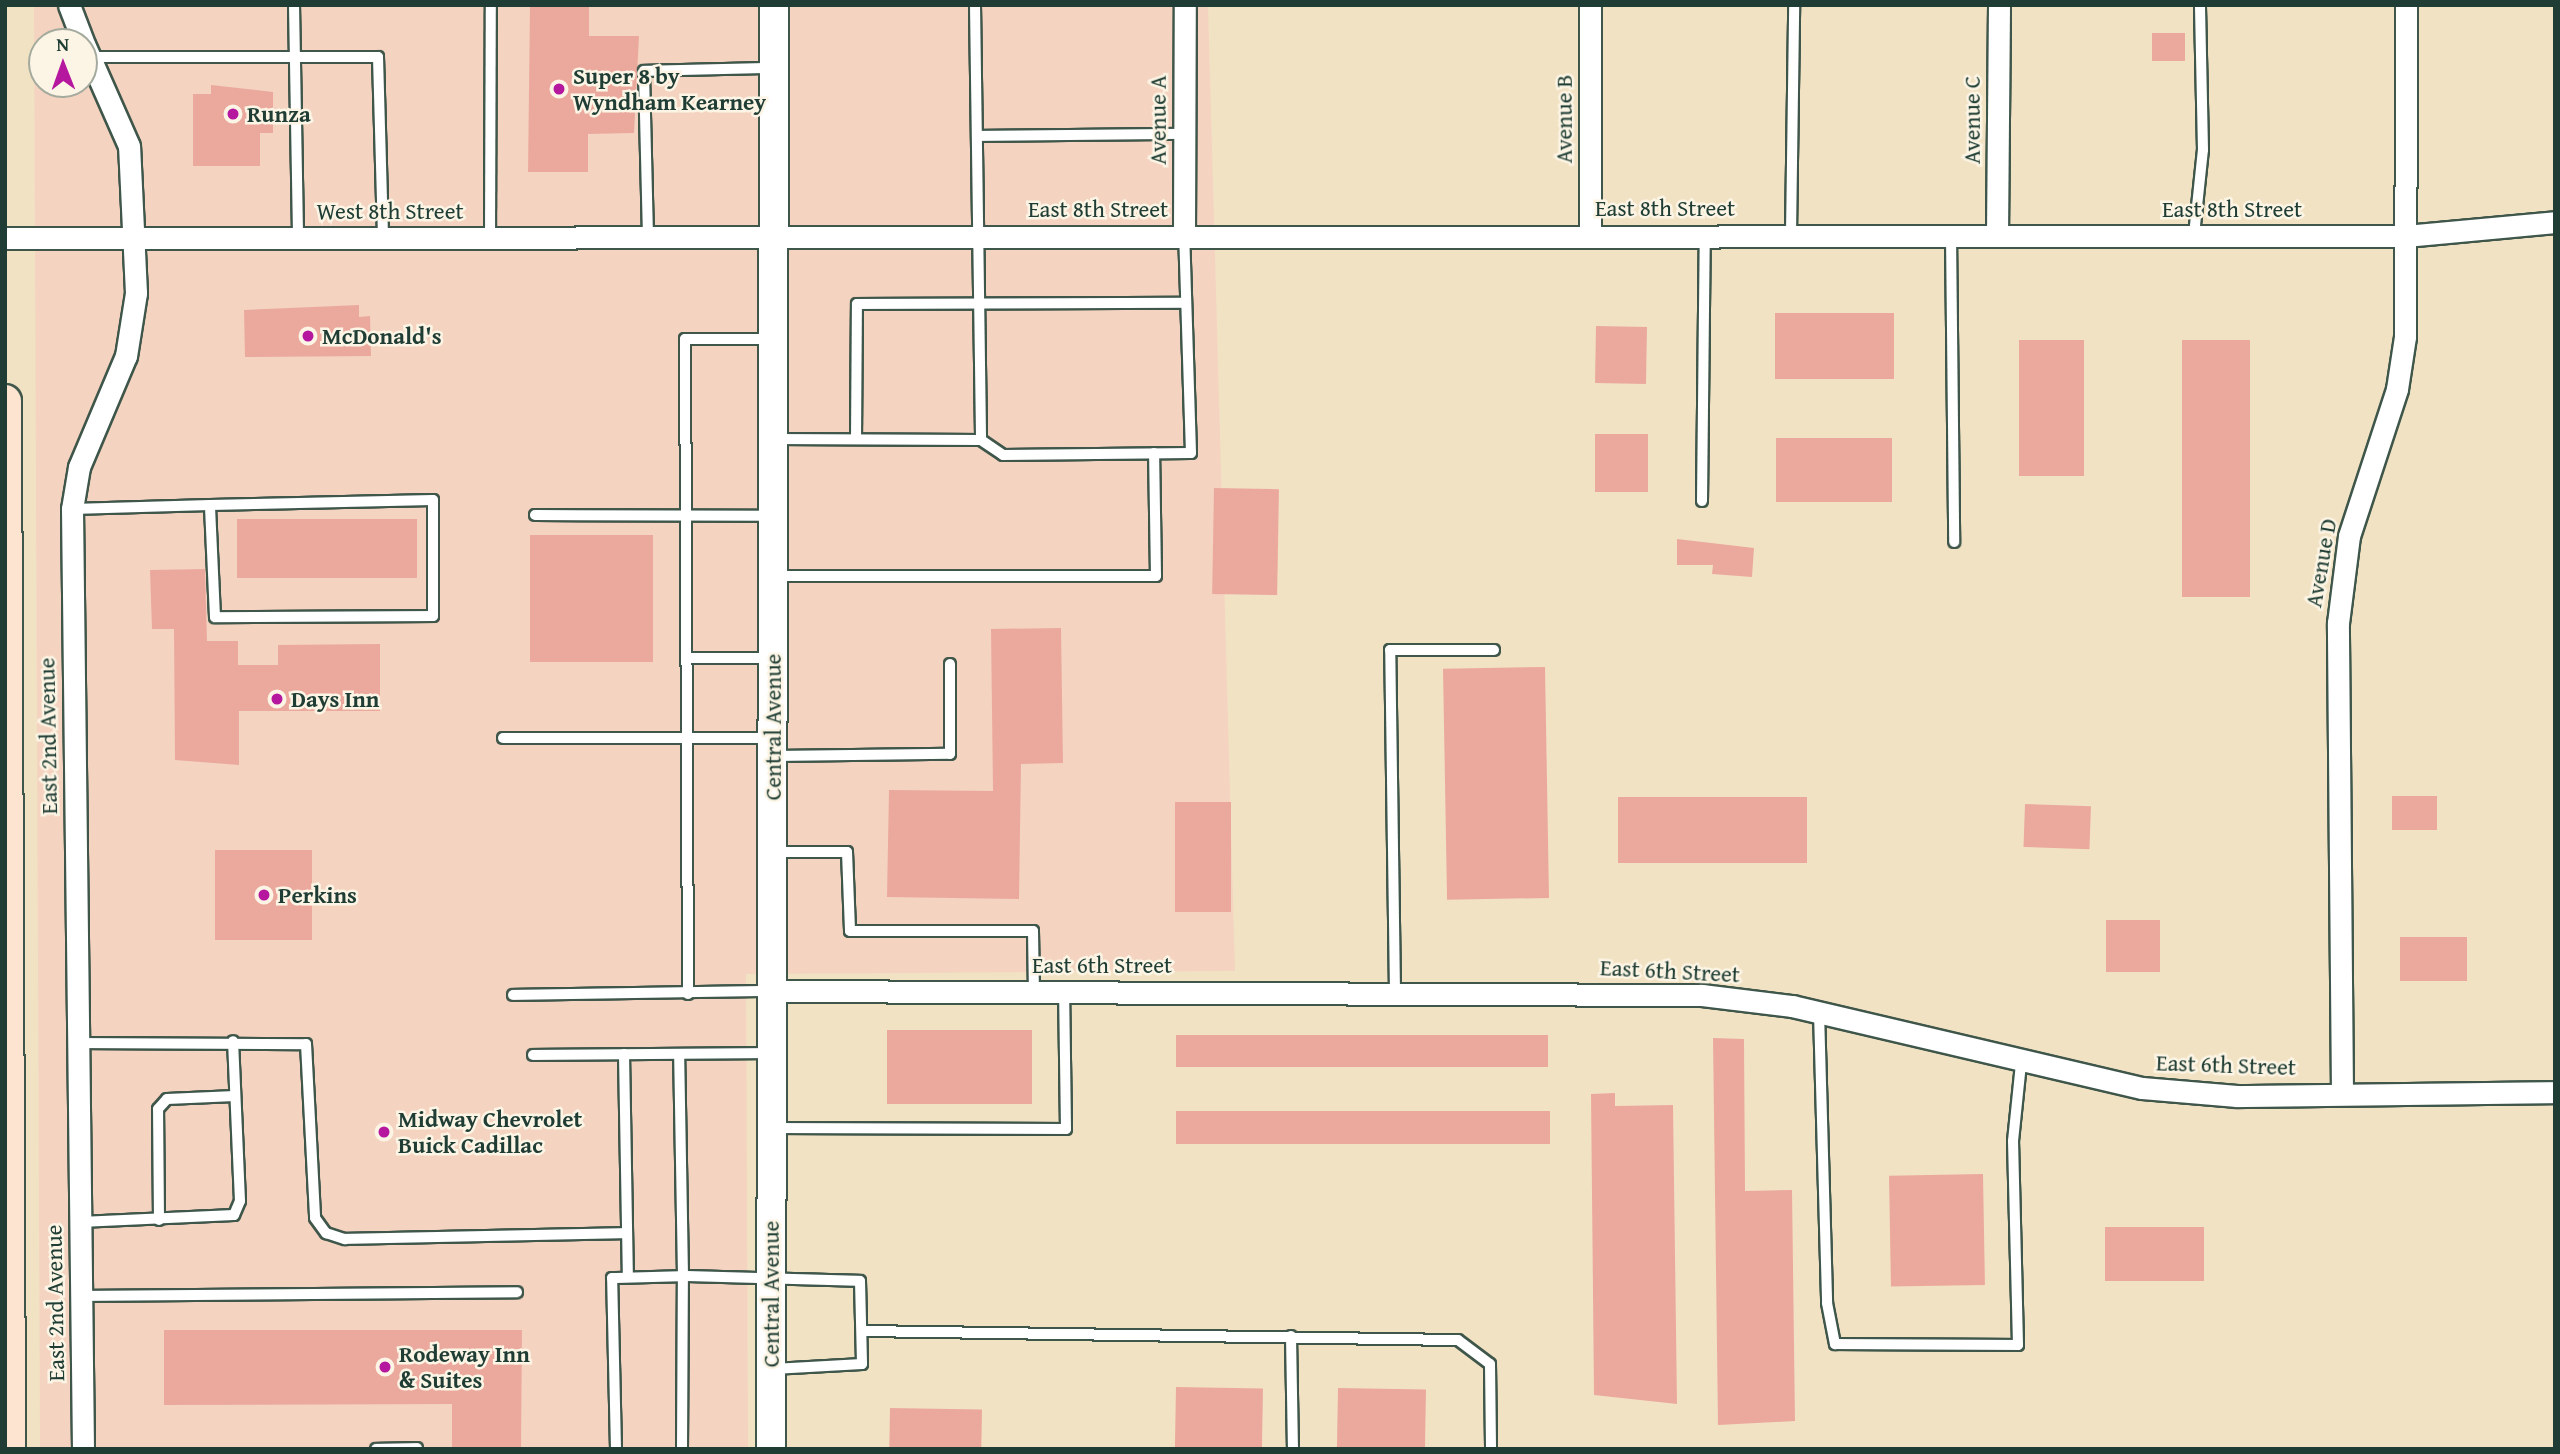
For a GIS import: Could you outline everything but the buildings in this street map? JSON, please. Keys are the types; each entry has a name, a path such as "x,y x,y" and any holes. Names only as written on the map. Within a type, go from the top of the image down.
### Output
{"main road":[{"path":"5,401 9,1449"}],"street":[{"name":"East 2nd Avenue","path":"69,5 78,28"},
{"name":"Central Avenue","path":"771,1449 774,5"},
{"name":"Avenue A","path":"1184,235 1185,5"},
{"name":"Avenue B","path":"1590,5 1590,234"},
{"name":"Avenue C","path":"1997,235 1999,5"},
{"name":"Avenue D","path":"2342,1094 2338,623 2349,536 2397,389 2405,236 2406,5"},
{"name":"East 2nd Avenue","path":"83,1449 72,509 79,467 126,356 136,238 129,146 98,75"},
{"name":"East 8th Street","path":"774,237 1590,234 2405,236 2555,222"},
{"name":"West 8th Street","path":"5,238 774,237"},
{"name":"East 6th Street","path":"772,991 1702,995 1819,1012 2021,1063 2142,1088 2237,1096 2555,1092"}],"lane":[{"path":"294,5 298,237"},
{"path":"490,237 491,5"},
{"path":"975,5 981,440"},
{"path":"1791,234 1794,5"},
{"path":"2194,235 2203,150 2200,5"},
{"path":"98,47 378,57 383,237"},
{"path":"648,237 643,71 774,68"},
{"path":"977,135 1184,134"},
{"path":"1702,501 1705,234"},
{"path":"1951,234 1954,542"},
{"path":"774,439 981,440 1003,455 1191,453 1184,235"},
{"path":"856,439 857,304 1186,303"},
{"path":"688,994 685,339 774,339"},
{"path":"774,576 1156,576 1154,453"},
{"path":"72,509 210,505 433,500 433,616 215,617 210,505"},
{"path":"535,515 774,516"},
{"path":"1395,992 1390,650 1494,650"},
{"path":"687,658 773,658"},
{"path":"503,738 687,738 773,747 950,754 950,664"},
{"path":"772,852 847,852 850,931 1032,931 1034,992"},
{"path":"513,995 772,991"},
{"path":"771,1128 1066,1129 1064,992"},
{"path":"1819,1012 1827,1303 1835,1344 2018,1345 2013,1141 2021,1063"},
{"path":"80,1222 234,1215 240,1202 233,1041"},
{"path":"78,1043 233,1041 306,1044 315,1218 326,1233 345,1239 627,1233"},
{"path":"533,1055 772,1053"},
{"path":"624,1054 628,1276"},
{"path":"678,1054 683,1276 682,1449"},
{"path":"159,1220 158,1109 167,1099 236,1096"},
{"path":"616,1449 611,1283 628,1276 860,1281 862,1364 854,1367 771,1369"},
{"path":"81,1296 517,1292"},
{"path":"863,1331 1458,1340 1489,1364 1491,1449"},
{"path":"1291,1336 1293,1449"},
{"path":"376,1449 417,1448"}],"shaded area":[{"path":"34,5 1208,5 1235,971 746,974 748,1449 40,1449 34,98 98,98 98,28 34,28"}],"place":[{"name":"Super 8 by Wyndham Kearney","path":"559,89"},
{"name":"Runza","path":"233,114"},
{"name":"McDonald's","path":"308,336"},
{"name":"Days Inn","path":"277,699"},
{"name":"Perkins","path":"264,895"},
{"name":"Midway Chevrolet Buick Cadillac","path":"384,1132"},
{"name":"Rodeway Inn & Suites","path":"385,1367"}]}
